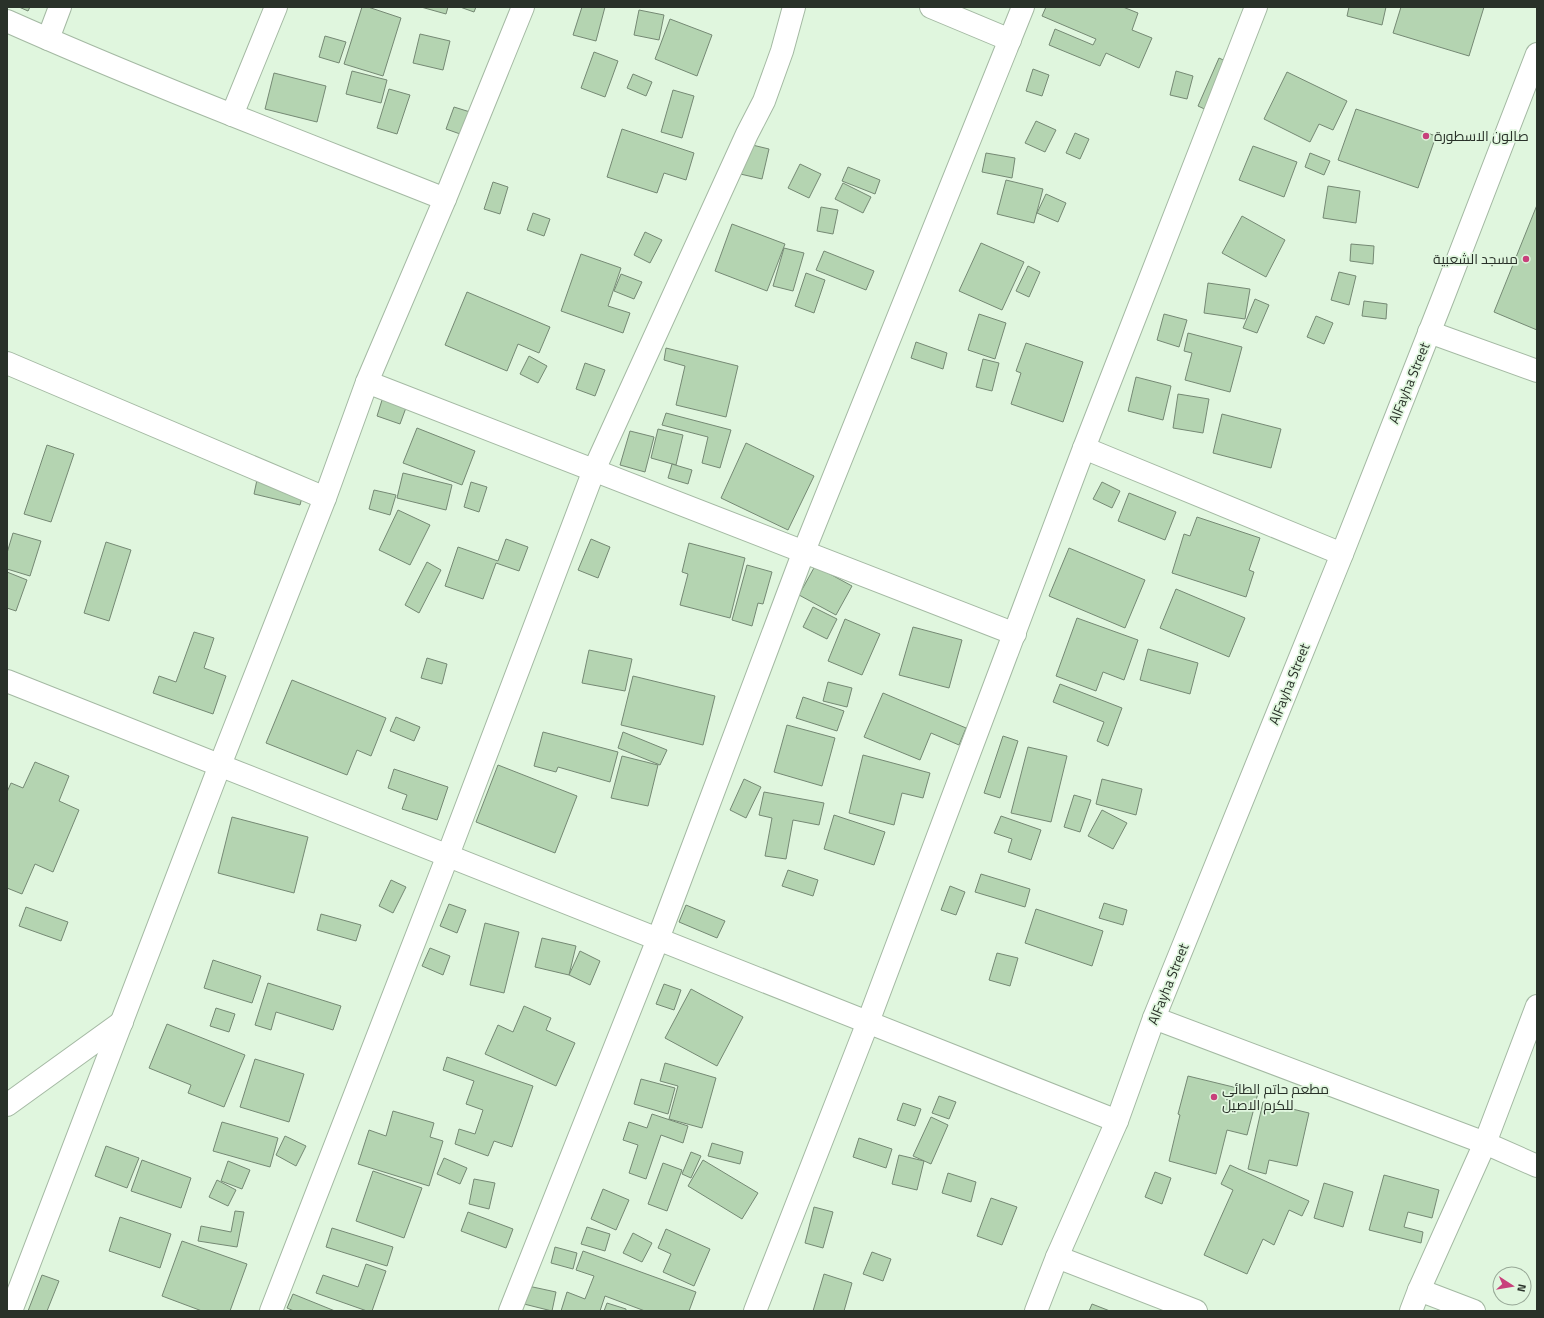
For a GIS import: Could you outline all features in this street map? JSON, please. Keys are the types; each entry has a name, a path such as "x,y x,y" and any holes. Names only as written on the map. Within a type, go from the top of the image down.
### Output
{"street":[{"path":"48,39 60,7"},
{"path":"232,115 276,7"},
{"path":"11,1311 220,765 325,498 367,382 445,198 523,7"},
{"path":"271,1311 448,856 594,470 747,134 764,101 782,52 794,7"},
{"path":"931,7 1010,40"},
{"path":"510,1311 658,939 804,551 1023,7"},
{"path":"755,1311 868,1022 1084,448 1256,7"},
{"path":"7,21 232,115 445,198"},
{"name":"AlFayha Street","path":"1036,1311 1057,1257 1118,1121 1154,1018 1342,554 1537,54"},
{"path":"1429,332 1537,371"},
{"path":"7,363 325,498"},
{"path":"367,382 1015,634"},
{"path":"1084,448 1342,554"},
{"path":"7,681 1118,1121"},
{"path":"1411,1311 1485,1143 1537,1006"},
{"path":"1154,1018 1485,1143 1537,1166"},
{"path":"7,1105 122,1022"},
{"path":"1057,1257 1196,1311"},
{"path":"1419,1290 1474,1311"}],"building":[{"path":"19,7 30,7 28,11"},
{"path":"362,7 368,7 401,18 383,76 344,64"},
{"path":"421,7 448,7 446,14"},
{"path":"460,7 476,7 474,12"},
{"path":"582,7 605,7 596,41 573,35"},
{"path":"1046,7 1123,7 1138,13 1132,30 1152,38 1139,68 1106,53 1100,66 1049,45 1055,29 1093,45 1096,39 1042,16"},
{"path":"1349,7 1386,7 1382,25 1347,16"},
{"path":"1401,7 1484,7 1469,56 1393,33"},
{"path":"639,10 664,15 659,40 634,35"},
{"path":"670,19 712,35 697,76 655,59"},
{"path":"420,34 450,41 443,70 413,63"},
{"path":"325,36 346,42 339,63 319,57"},
{"path":"594,52 618,61 605,97 581,88"},
{"path":"1219,58 1232,64 1211,112 1198,106"},
{"path":"1033,69 1049,75 1042,96 1026,91"},
{"path":"352,71 387,80 381,103 346,94"},
{"path":"1176,71 1193,76 1187,99 1170,95"},
{"path":"1287,72 1347,101 1333,130 1319,124 1310,142 1264,119"},
{"path":"274,73 326,86 317,122 265,109"},
{"path":"633,74 652,82 646,96 627,88"},
{"path":"389,89 410,95 397,134 377,128"},
{"path":"673,90 694,96 682,138 661,132"},
{"path":"454,107 470,112 463,135 446,129"},
{"path":"1356,109 1436,136 1418,188 1338,160"},
{"path":"1036,121 1056,130 1045,152 1025,143"},
{"path":"622,129 694,153 686,180 664,173 657,193 607,177"},
{"path":"1075,133 1089,139 1080,159 1066,153"},
{"path":"744,143 769,149 762,179 736,173"},
{"path":"1253,146 1297,162 1284,197 1239,180"},
{"path":"986,153 1015,158 1012,178 982,172"},
{"path":"1310,153 1330,161 1324,175 1305,167"},
{"path":"800,164 821,174 809,198 788,188"},
{"path":"848,167 880,180 875,194 842,181"},
{"path":"1006,180 1043,189 1034,223 997,214"},
{"path":"493,182 508,187 500,214 484,209"},
{"path":"843,183 871,197 863,213 835,199"},
{"path":"1328,186 1360,191 1356,223 1323,218"},
{"path":"1046,194 1066,203 1058,222 1037,213"},
{"name":"مسجد الشعبية","path":"1537,205 1537,330 1494,312"},
{"path":"821,207 838,210 833,234 817,231"},
{"path":"533,213 550,219 544,236 527,230"},
{"path":"1242,216 1285,240 1266,277 1222,253"},
{"path":"732,224 785,244 767,291 715,271"},
{"path":"645,232 662,240 650,263 634,255"},
{"path":"981,243 1024,262 1002,310 959,291"},
{"path":"1351,244 1374,246 1373,264 1350,261"},
{"path":"784,248 804,253 793,291 773,286"},
{"path":"824,251 874,271 866,290 816,270"},
{"path":"581,254 621,268 608,306 630,313 623,333 561,311"},
{"path":"1028,266 1040,272 1029,297 1016,291"},
{"path":"1339,272 1356,276 1349,305 1331,300"},
{"path":"806,273 825,280 814,313 795,306"},
{"path":"621,274 642,282 634,299 614,291"},
{"path":"1208,283 1250,289 1245,319 1204,313"},
{"path":"467,292 550,327 539,353 518,344 507,371 445,345"},
{"path":"1255,299 1269,305 1257,333 1243,328"},
{"path":"1364,301 1387,304 1386,319 1362,316"},
{"path":"979,314 1006,323 995,359 968,350"},
{"path":"1164,314 1187,320 1179,347 1157,340"},
{"path":"1316,316 1333,323 1324,344 1307,337"},
{"path":"1188,333 1242,347 1230,392 1185,380 1192,353 1184,351"},
{"path":"916,342 947,353 943,369 911,358"},
{"path":"1026,343 1083,362 1063,422 1011,404 1021,373 1016,371"},
{"path":"666,348 738,366 726,417 676,405 685,366 664,360"},
{"path":"529,356 547,366 538,383 520,374"},
{"path":"983,359 999,363 992,391 976,387"},
{"path":"585,363 605,370 595,396 576,389"},
{"path":"1136,377 1171,386 1163,420 1128,411"},
{"path":"1178,394 1209,399 1203,433 1173,428"},
{"path":"383,397 407,405 400,424 377,416"},
{"path":"666,413 731,430 720,468 702,463 708,437 662,425"},
{"path":"1222,414 1281,429 1271,468 1213,453"},
{"path":"417,428 475,451 462,485 403,463"},
{"path":"658,429 683,435 676,465 651,458"},
{"path":"630,431 654,437 645,472 620,465"},
{"path":"746,443 814,476 788,530 721,498"},
{"path":"47,445 74,454 51,522 24,514"},
{"path":"672,464 692,470 688,484 668,478"},
{"path":"403,473 452,485 446,510 397,498"},
{"path":"258,475 305,486 300,505 254,494"},
{"path":"471,482 487,487 479,512 464,507"},
{"path":"1102,482 1120,491 1112,508 1093,499"},
{"path":"374,490 396,495 390,515 369,509"},
{"path":"1129,493 1176,512 1165,540 1118,521"},
{"path":"398,510 430,525 410,565 379,550"},
{"path":"1197,517 1260,538 1249,570 1254,572 1246,597 1172,573 1184,534 1190,536"},
{"path":"13,533 41,541 30,576 7,569 7,553"},
{"path":"506,539 528,547 519,571 496,563 483,599 445,586 458,547 498,561"},
{"path":"591,539 610,547 598,578 578,570"},
{"path":"106,542 131,550 109,621 84,613"},
{"path":"689,543 745,558 730,618 680,605 688,574 682,572"},
{"path":"1069,548 1145,580 1125,628 1049,596"},
{"path":"427,562 441,570 419,613 405,605"},
{"path":"747,565 772,572 763,604 758,603 752,626 732,620"},
{"path":"815,566 852,586 836,615 799,595"},
{"path":"7,572 27,580 16,611 7,608"},
{"path":"1176,589 1245,618 1229,657 1160,628"},
{"path":"813,607 837,619 827,639 803,627"},
{"path":"1077,618 1138,640 1124,680 1103,672 1096,691 1056,676"},
{"path":"845,619 880,634 862,675 828,661"},
{"path":"913,627 962,640 949,688 899,675"},
{"path":"194,632 214,638 204,668 226,676 213,714 153,693 159,676 176,682"},
{"path":"1148,649 1198,663 1190,694 1140,680"},
{"path":"589,650 632,659 625,691 582,683"},
{"path":"427,658 447,664 442,684 421,678"},
{"path":"633,676 715,696 703,745 621,725"},
{"path":"292,680 386,718 371,756 357,750 347,775 266,743"},
{"path":"828,682 852,688 847,707 823,701"},
{"path":"1060,684 1122,708 1108,746 1097,741 1104,722 1053,702"},
{"path":"883,693 966,728 959,745 931,733 920,760 864,737"},
{"path":"803,697 844,711 837,731 796,718"},
{"path":"396,717 420,727 414,741 390,731"},
{"path":"787,725 835,738 822,786 774,772"},
{"path":"543,732 618,752 610,782 558,767 556,772 534,766"},
{"path":"623,732 667,750 660,765 618,748"},
{"path":"1003,736 1018,741 1000,798 984,793"},
{"path":"1028,747 1067,756 1051,822 1011,813"},
{"path":"863,755 930,773 923,798 902,793 894,825 849,813"},
{"path":"622,756 658,765 648,806 611,798"},
{"path":"35,762 69,776 59,801 79,810 53,872 35,864 22,894 7,888 7,792 11,783 23,788"},
{"path":"498,765 577,796 555,853 476,822"},
{"path":"394,769 448,787 437,820 402,809 407,795 388,788"},
{"path":"744,779 761,787 746,818 730,810"},
{"path":"1102,779 1142,789 1136,815 1096,804"},
{"path":"764,792 824,803 819,825 793,820 786,859 765,856 772,818 759,815"},
{"path":"1074,795 1091,800 1080,832 1064,827"},
{"path":"1102,810 1127,823 1113,849 1088,836"},
{"path":"834,815 885,832 874,865 824,849"},
{"path":"1001,816 1041,830 1031,860 1008,852 1012,839 994,833"},
{"path":"232,817 308,837 294,893 218,873"},
{"path":"788,870 818,880 813,896 782,886"},
{"path":"981,874 1030,889 1025,907 975,892"},
{"path":"391,880 406,887 393,913 379,906"},
{"path":"950,886 965,892 956,915 941,910"},
{"path":"1104,903 1127,910 1123,925 1099,918"},
{"path":"449,904 466,910 457,933 440,926"},
{"path":"686,905 725,921 717,938 679,922"},
{"path":"26,907 68,922 61,941 19,926"},
{"path":"1036,909 1103,931 1092,966 1025,943"},
{"path":"321,914 361,925 356,941 317,930"},
{"path":"485,923 519,932 504,993 470,985"},
{"path":"542,938 576,946 569,975 535,967"},
{"path":"430,948 450,956 443,975 422,966"},
{"path":"580,951 600,961 590,985 569,975"},
{"path":"997,953 1018,958 1010,986 989,980"},
{"path":"213,960 261,976 252,1003 204,988"},
{"path":"268,983 341,1006 333,1030 276,1012 271,1030 255,1025"},
{"path":"664,984 681,990 674,1010 656,1004"},
{"path":"691,989 743,1017 717,1066 665,1038"},
{"path":"524,1006 551,1018 546,1030 575,1043 556,1086 485,1054 498,1025 513,1032"},
{"path":"216,1008 235,1014 229,1032 210,1026"},
{"path":"167,1024 245,1055 224,1107 188,1093 191,1085 149,1068"},
{"path":"447,1057 533,1086 512,1147 494,1141 488,1156 455,1144 459,1129 475,1134 483,1110 466,1104 474,1081 443,1070"},
{"path":"255,1059 304,1074 289,1122 240,1107"},
{"path":"665,1063 716,1078 702,1128 669,1119 678,1086 660,1081"},
{"path":"1188,1076 1258,1093 1247,1135 1227,1130 1216,1174 1169,1161 1180,1115 1178,1114"},
{"path":"641,1079 675,1088 668,1114 634,1104"},
{"path":"939,1096 956,1102 949,1119 932,1113"},
{"path":"1263,1102 1309,1113 1297,1166 1269,1160 1266,1174 1248,1169"},
{"path":"903,1103 921,1109 915,1126 897,1120"},
{"path":"393,1111 434,1123 430,1137 443,1141 429,1186 358,1164 369,1130 386,1136"},
{"path":"652,1114 688,1126 683,1143 661,1135 646,1179 629,1173 638,1145 623,1140 629,1122 647,1128"},
{"path":"931,1117 948,1125 931,1164 913,1156"},
{"path":"222,1122 278,1138 270,1167 213,1151"},
{"path":"285,1136 306,1146 296,1166 276,1155"},
{"path":"859,1138 892,1149 886,1168 853,1157"},
{"path":"712,1143 743,1152 740,1164 708,1156"},
{"path":"106,1146 139,1158 127,1188 95,1176"},
{"path":"691,1152 701,1156 691,1178 682,1174"},
{"path":"899,1155 924,1161 917,1190 892,1184"},
{"path":"444,1158 467,1168 460,1184 437,1174"},
{"path":"142,1160 191,1178 181,1208 131,1191"},
{"path":"703,1160 758,1193 742,1219 688,1186"},
{"path":"228,1161 250,1170 242,1189 221,1181"},
{"path":"663,1163 682,1170 667,1211 648,1204"},
{"path":"1230,1165 1309,1201 1302,1216 1289,1210 1274,1245 1263,1239 1247,1274 1204,1255 1233,1190 1221,1184"},
{"path":"373,1171 422,1188 404,1238 356,1221"},
{"path":"1155,1172 1171,1178 1162,1204 1145,1197"},
{"path":"948,1173 976,1182 971,1202 942,1193"},
{"path":"1384,1175 1439,1190 1432,1218 1408,1212 1404,1227 1423,1232 1421,1243 1369,1230"},
{"path":"474,1179 495,1183 489,1209 469,1204"},
{"path":"217,1180 236,1190 228,1206 209,1197"},
{"path":"1324,1183 1353,1192 1343,1227 1314,1218"},
{"path":"603,1189 629,1200 616,1230 591,1219"},
{"path":"991,1198 1017,1207 1002,1245 977,1236"},
{"path":"814,1207 833,1212 823,1248 805,1243"},
{"path":"235,1211 244,1212 237,1247 198,1241 201,1226 231,1232"},
{"path":"468,1212 513,1229 506,1248 461,1231"},
{"path":"120,1217 171,1234 160,1268 109,1251"},
{"path":"587,1227 610,1234 605,1251 581,1244"},
{"path":"332,1228 393,1247 387,1266 326,1247"},
{"path":"666,1229 710,1249 694,1286 663,1272 671,1254 658,1248"},
{"path":"633,1233 652,1243 642,1262 623,1253"},
{"path":"182,1241 247,1264 230,1311 202,1311 162,1296"},
{"path":"555,1247 577,1253 573,1269 551,1263"},
{"path":"583,1251 696,1292 689,1311 645,1311 605,1296 600,1311 561,1311 567,1292 585,1299 594,1276 576,1270"},
{"path":"872,1252 891,1259 883,1281 863,1274"},
{"path":"366,1264 386,1271 372,1311 367,1311 316,1293 323,1275 358,1287"},
{"path":"824,1274 852,1283 844,1311 813,1311"},
{"path":"42,1275 59,1281 47,1311 28,1311"},
{"path":"528,1286 556,1292 552,1311 524,1304"},
{"path":"293,1294 335,1311 294,1311 287,1308"},
{"path":"607,1303 626,1309 626,1311 604,1311"},
{"path":"1092,1304 1110,1311 1089,1311"}],"place":[{"name":"صالون الاسطورة","path":"1426,136"},
{"name":"مسجد الشعبية","path":"1526,259"},
{"name":"مطعم حاتم الطائي للكرم الاصيل","path":"1214,1097"}]}
